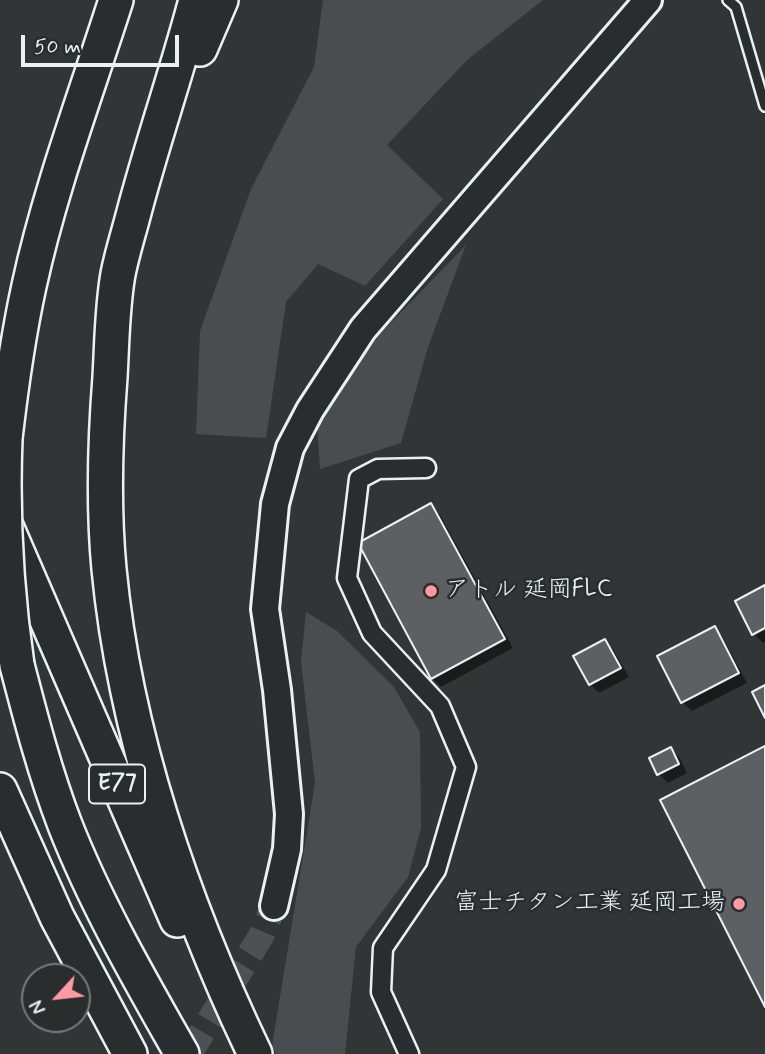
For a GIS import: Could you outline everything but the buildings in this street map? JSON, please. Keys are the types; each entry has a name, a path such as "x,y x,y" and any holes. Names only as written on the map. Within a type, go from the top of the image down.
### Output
{"highway":[{"path":"116,0 56,187 29,283 14,362 5,438 4,550 17,665 48,778 66,827 114,930 182,1054"},
{"path":"196,0 139,191 118,272 113,313 105,463 106,516 115,615 131,704 158,807 215,963 256,1054"},
{"path":"111,355 124,271 147,194 203,41 221,0"},
{"name":"E77","path":"0,511 138,834 241,1054"},
{"path":"2,798 57,917 130,1054"}],"street":[{"path":"274,906 287,849 289,814 265,609 275,503 290,448 310,410 363,329 649,0"},
{"path":"410,1054 381,992 383,948 436,870 466,767 440,706 372,633 347,578 359,479 378,469 426,468"}],"lane":[{"path":"728,0 736,7 765,106"}],"shaded area":[{"path":"323,0 543,0 467,60 387,145 443,199 365,286 318,264 286,302 266,438 196,434 200,331 251,189 314,67"},
{"path":"466,245 428,347 401,443 320,469 317,423 379,335"},
{"path":"306,612 337,631 394,687 420,732 421,828 408,877 356,947 345,1054 276,1054 272,1046 315,783 301,662"}],"tunnel":[{"path":"189,1054 261,936 274,906"}],"place":[{"name":"アトル 延岡FLC","path":"431,591"},
{"name":"富士チタン工業 延岡工場","path":"739,904"}]}
